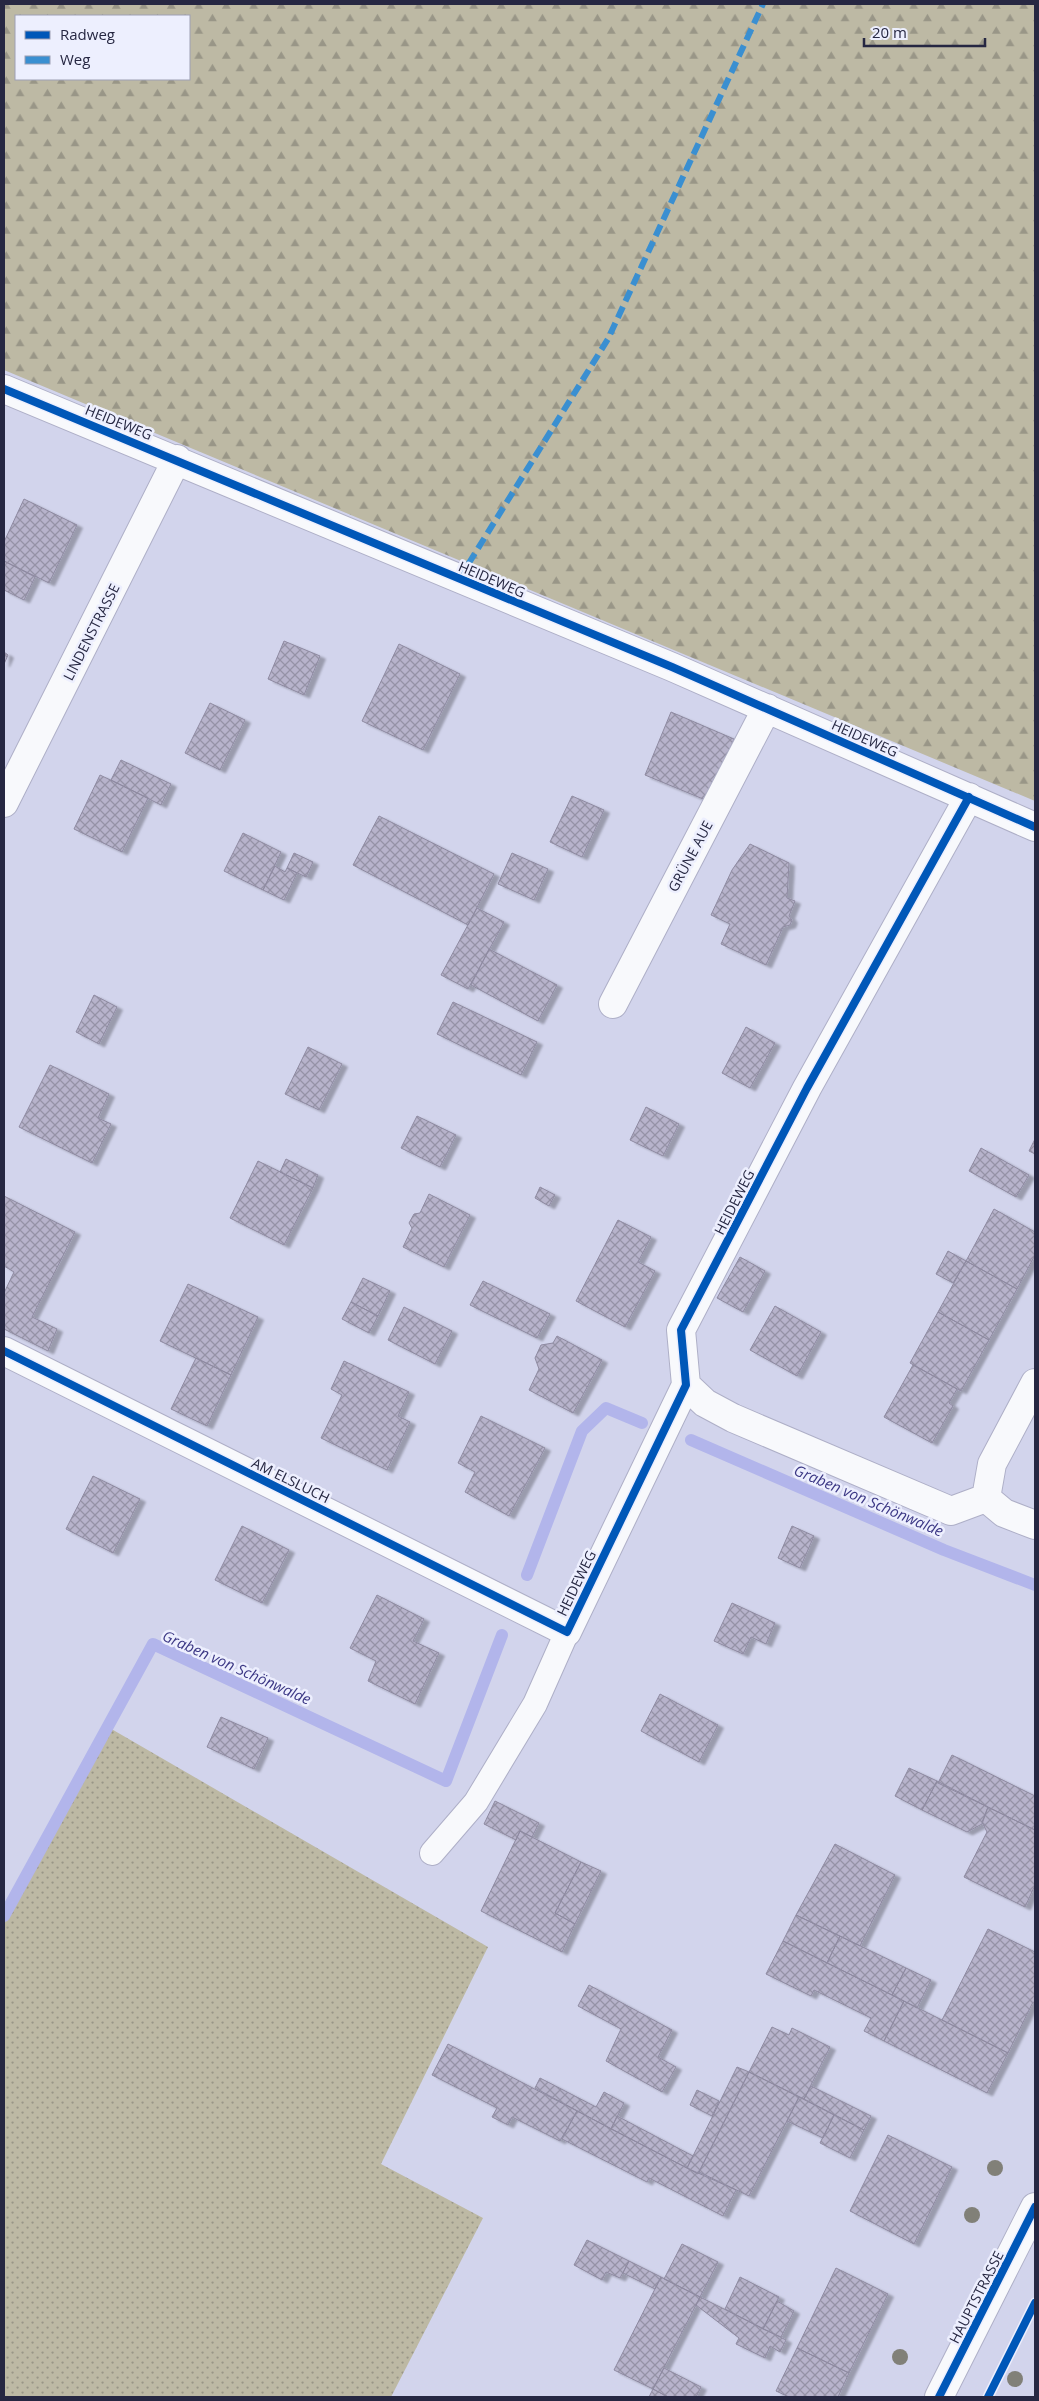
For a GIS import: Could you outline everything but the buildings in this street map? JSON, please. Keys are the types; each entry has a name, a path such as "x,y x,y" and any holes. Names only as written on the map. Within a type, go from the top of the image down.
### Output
{"street":[{"name":"HEIDEWEG","path":"4,389 767,708 1035,827"},
{"name":"LINDENSTRASSE","path":"4,803 177,460"},
{"name":"GRÜNE AUE","path":"613,1004 767,708"},
{"name":"HEIDEWEG","path":"567,1632 686,1385 681,1330 807,1088 969,797"},
{"name":"AM ELSLUCH","path":"4,1351 567,1632"},
{"path":"986,1498 992,1464 1035,1383"},
{"path":"686,1385 705,1403 733,1418 951,1510 986,1498"},
{"path":"986,1498 1004,1513 1035,1525"},
{"name":"HAUPTSTRASSE","path":"939,2397 1035,2208"}],"lane":[{"path":"432,1853 476,1802 535,1704 567,1632"}],"green space":[{"path":"4,4 1035,4 1035,801 4,370"},
{"path":"108,1727 488,1947 381,2164 483,2218 391,2397 4,2397 4,1916"}],"waterway":[{"name":"Graben von Schönwalde","path":"527,1575 582,1431 606,1408 642,1423"},
{"name":"Graben von Schönwalde","path":"691,1440 944,1550 1035,1585"},
{"name":"Graben von Schönwalde","path":"4,1916 153,1644 446,1781 502,1635"}],"marked path":[{"path":"459,579 608,339 763,4"}],"cycle path":[{"path":"4,389 672,667 1035,827"},
{"path":"4,1351 567,1632 686,1385 681,1330 807,1088 969,797"},
{"path":"939,2397 1035,2207"},
{"path":"988,2397 1035,2303"}]}
